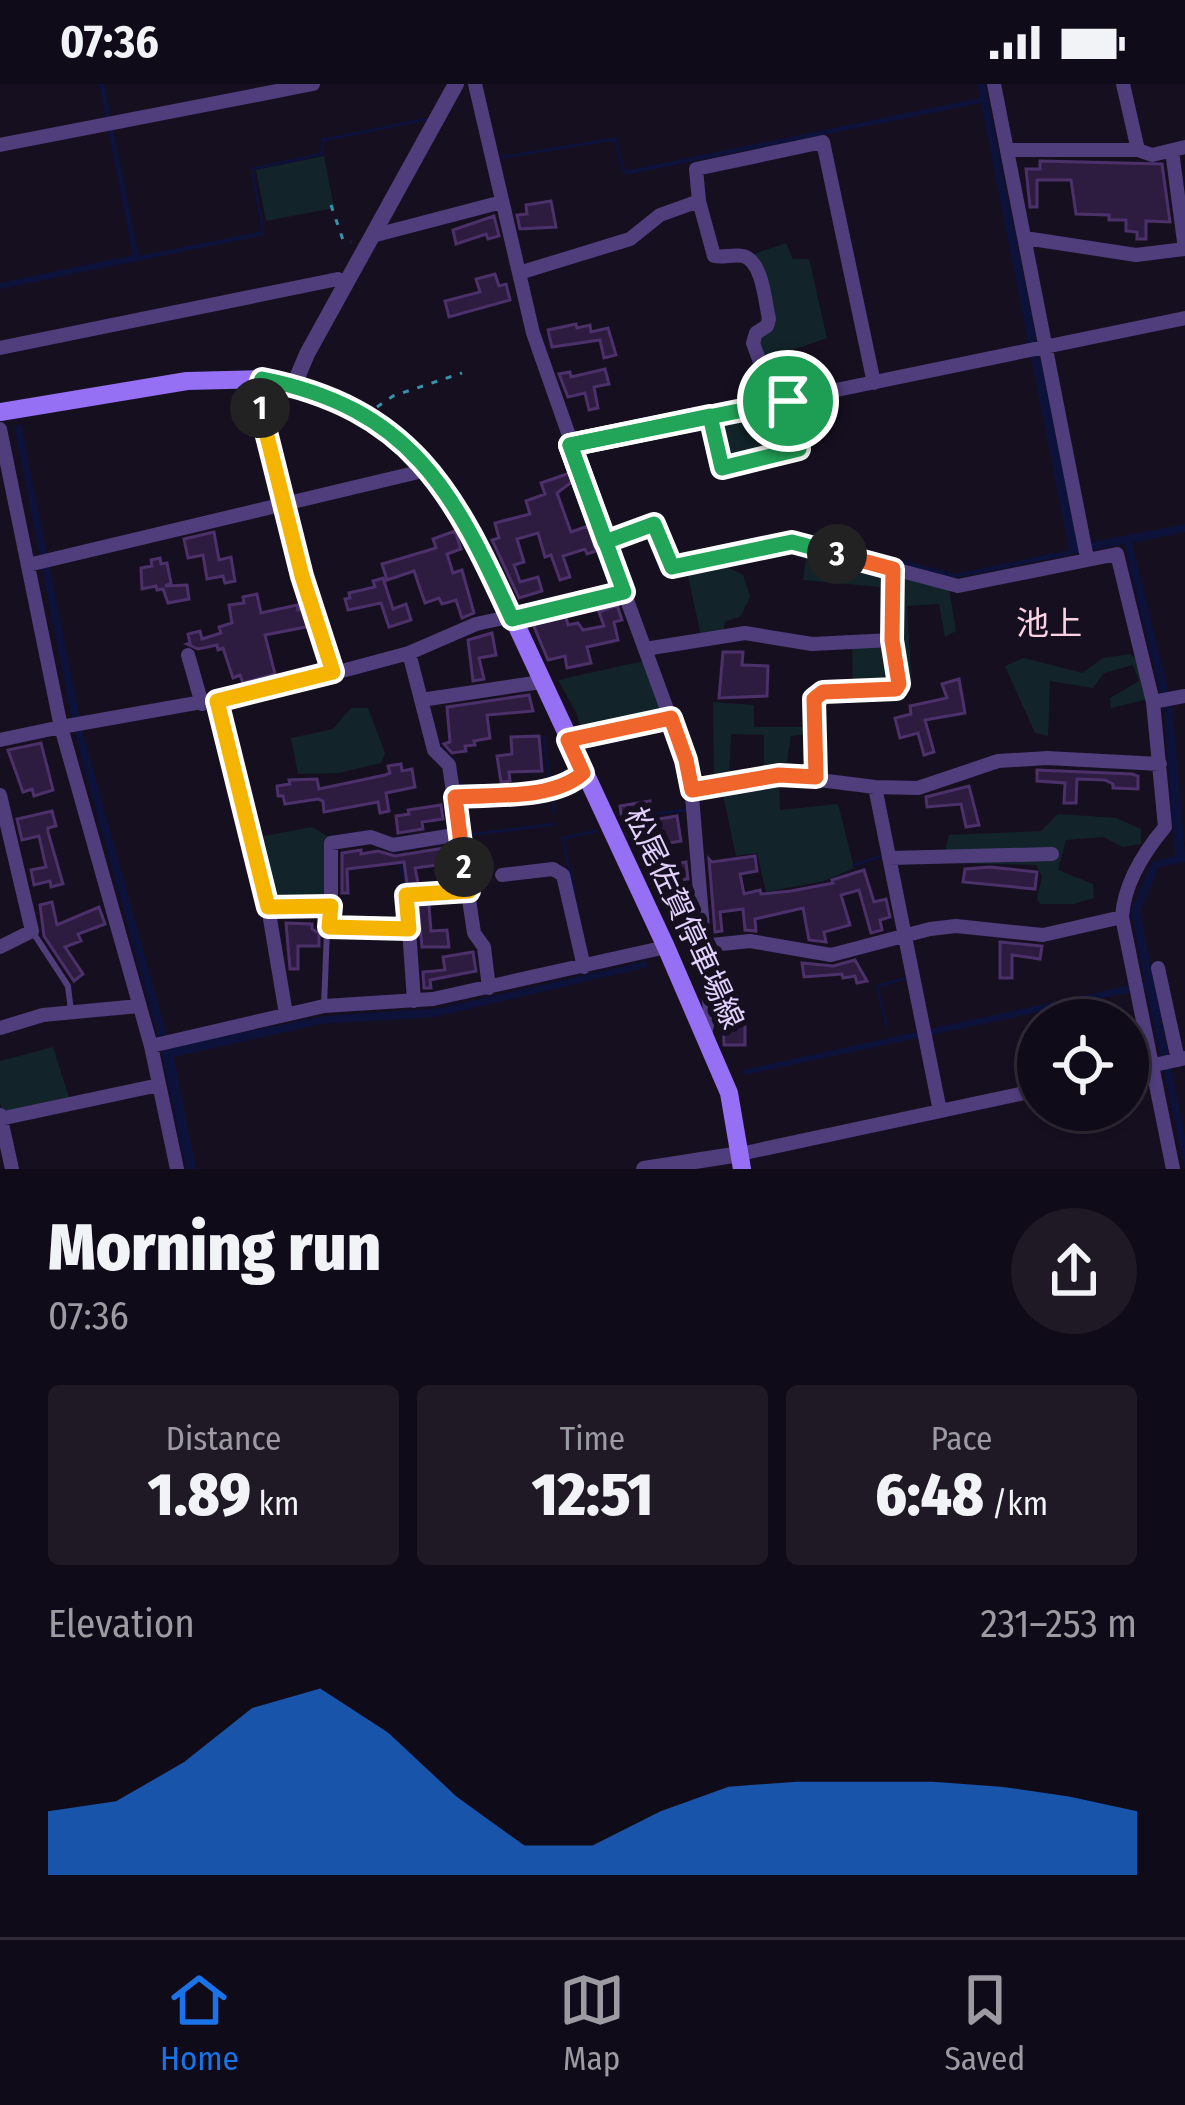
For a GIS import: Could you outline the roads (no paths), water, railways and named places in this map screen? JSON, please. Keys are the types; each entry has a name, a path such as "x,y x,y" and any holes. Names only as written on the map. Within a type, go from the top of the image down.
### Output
{"main road":[{"name":"松尾佐賀停車場線","path":"0,412 187,381 262,379 295,385 365,414 413,452 474,534 666,947 729,1093 741,1161"}],"street":[{"path":"0,145 313,84"},
{"path":"295,385 307,354 456,84"},
{"path":"475,84 533,333 686,760 710,1012 704,1034"},
{"path":"994,84 1087,558"},
{"path":"1123,84 1138,150"},
{"path":"782,402 753,343 769,319 760,278 752,261 742,256 714,256 696,169 823,142 874,383"},
{"path":"1007,150 1138,150 1152,154 1179,149 1185,249 1136,254 1024,238"},
{"path":"519,273 629,239 660,215 699,201"},
{"path":"372,236 502,202"},
{"path":"0,348 338,279 346,282"},
{"path":"570,445 1185,318"},
{"path":"262,379 257,396 285,503"},
{"path":"0,429 37,563 64,726 153,1046 177,1169"},
{"path":"37,563 428,470"},
{"path":"605,542 654,524 672,567 792,542 958,586 1117,554 1156,702 1165,827 1146,850 1123,903 1122,917 1136,987 1169,1062"},
{"path":"816,777 814,699 823,692 896,689 899,684 892,640 893,569"},
{"path":"0,740 209,702 409,653 459,629 624,592"},
{"path":"645,649 745,633 812,644 892,640"},
{"path":"409,653 434,750 449,765 474,933 484,947 489,988"},
{"path":"188,655 209,702 268,907 286,1014"},
{"path":"421,700 541,682"},
{"path":"1156,702 1180,697"},
{"path":"568,740 671,718"},
{"path":"692,790 779,775 918,788 998,761 1047,758 1160,764"},
{"path":"455,797 554,789 583,773"},
{"path":"875,787 940,1111"},
{"path":"0,795 32,931 0,947"},
{"path":"409,929 329,927 331,842 371,837 393,845 459,836"},
{"path":"889,858 1052,854"},
{"path":"502,875 553,869 563,875 584,967"},
{"path":"414,1001 410,895 469,891"},
{"path":"268,907 331,906"},
{"path":"702,946 751,941 831,955 956,926 1043,935 1122,917"},
{"path":"153,1046 324,1006 414,1001 666,947"},
{"path":"1158,968 1169,1062 1173,1169"},
{"path":"0,1028 71,1011 139,1006"},
{"path":"12,1169 2,1123 159,1085"},
{"path":"644,1169 741,1161 1017,1094"}],"lane":[{"path":"324,1006 329,927"},
{"path":"32,931 68,986 71,1011"}],"waterway":[{"path":"263,231 252,169 322,154 323,140 427,119"},
{"path":"503,157 615,139 624,171"},
{"path":"763,541 791,535 820,542"},
{"path":"544,737 550,783"},
{"path":"552,795 554,812"},
{"path":"654,814 686,810"},
{"path":"468,835 555,824"},
{"path":"574,892 563,838 596,831"},
{"path":"395,849 408,892"},
{"path":"854,865 881,856"},
{"path":"887,1028 877,986 907,978"}],"district":[{"name":"池上","path":"1049,624"}]}
